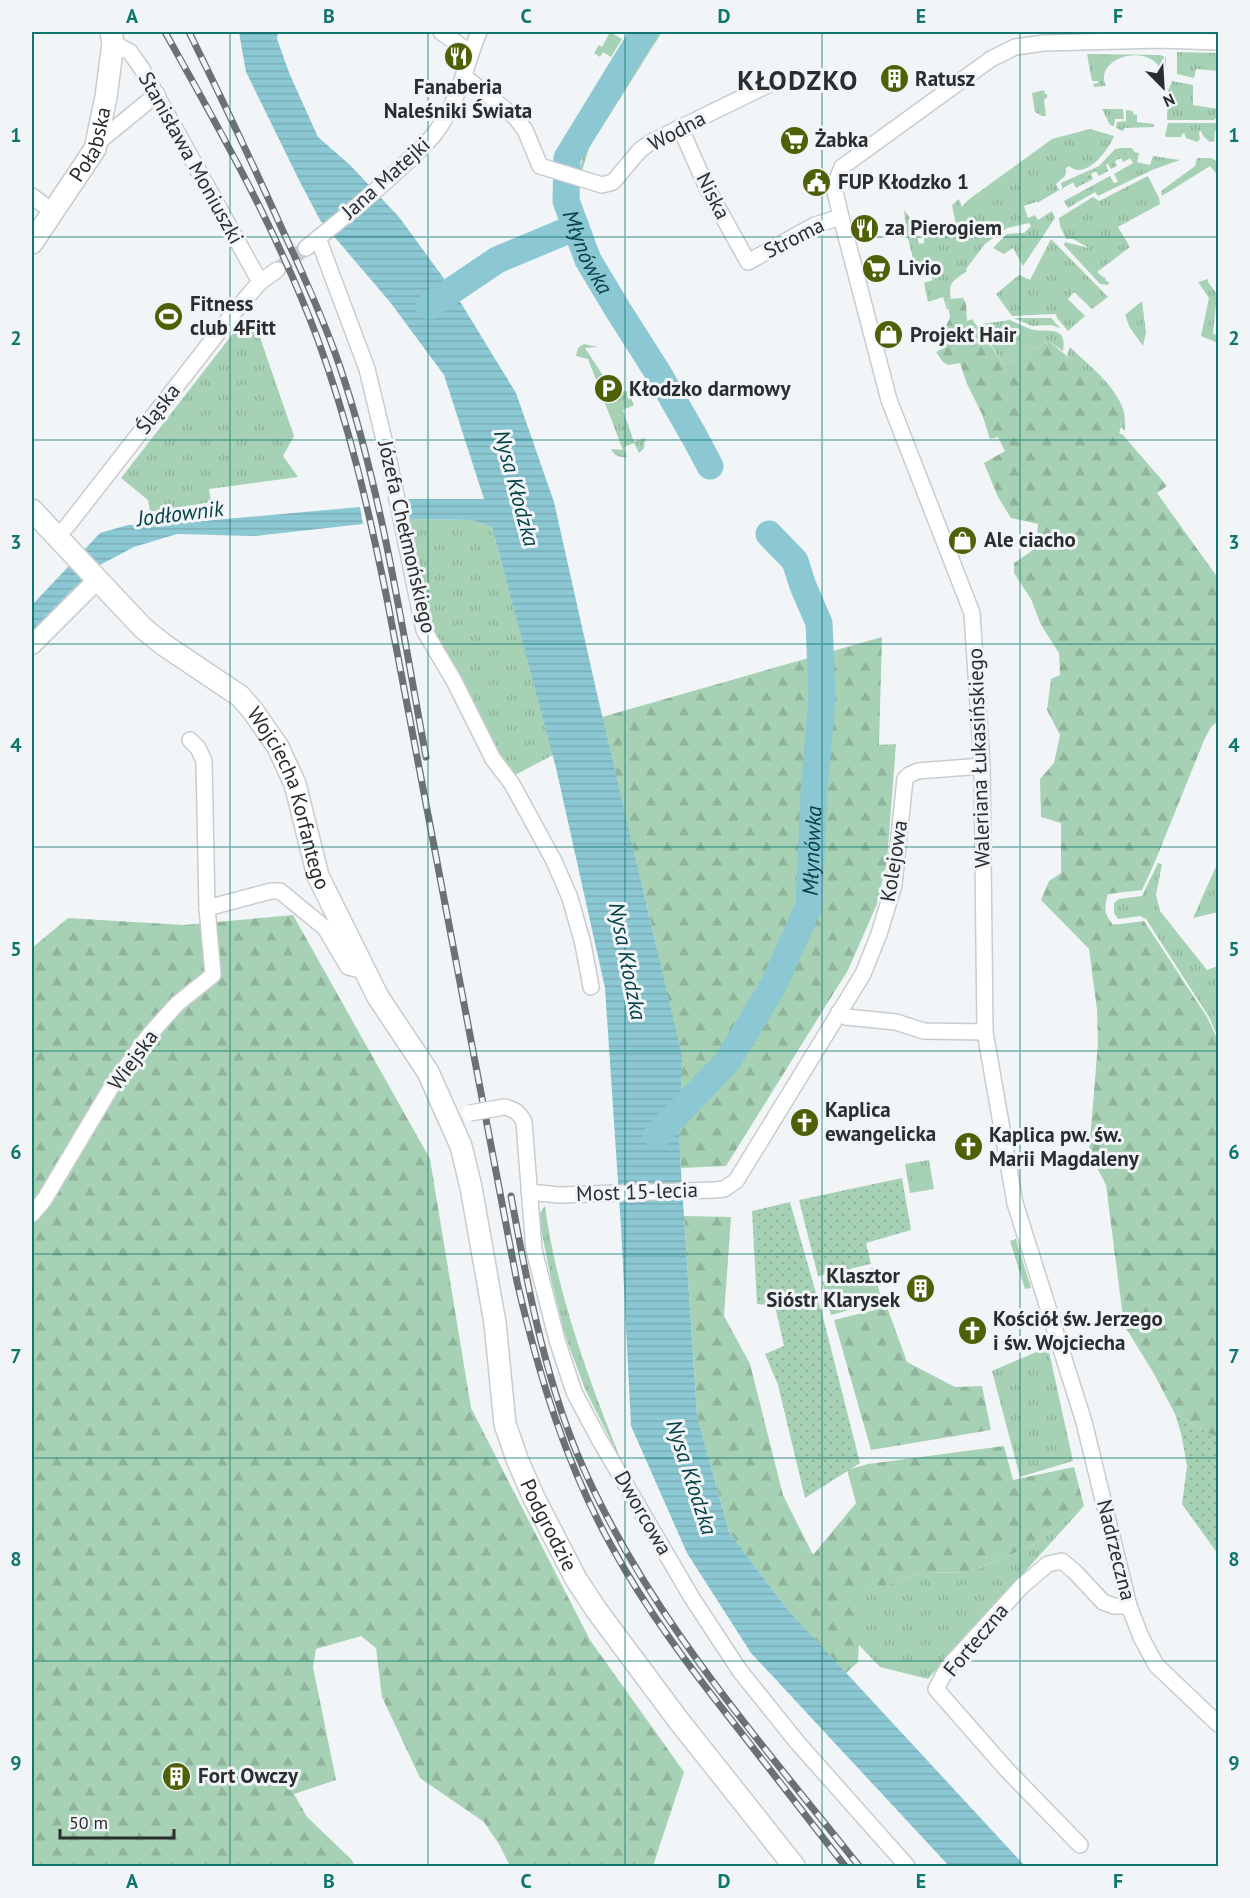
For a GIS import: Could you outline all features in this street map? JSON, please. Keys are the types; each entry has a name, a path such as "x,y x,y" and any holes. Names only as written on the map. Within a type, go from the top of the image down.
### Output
{"main road":[{"name":"Połabska","path":"32,243 88,161 96,144 106,97 112,37"},
{"path":"32,510 57,537"},
{"name":"Wojciecha Korfantego","path":"57,537 124,609 151,634 240,696 270,733 295,784 318,876 364,970 378,997 460,1115"},
{"name":"Podgrodzie","path":"460,1115 465,1161 495,1323 505,1424 517,1460 576,1579 611,1631 794,1866"}],"street":[{"path":"441,32 471,53"},
{"name":"Jana Matejki","path":"317,238 396,173 436,133 450,110 465,77 479,32"},
{"path":"1159,36 1218,42"},
{"name":"Waleriana Łukasińskiego","path":"1061,1349 1015,1203 985,1032 982,766 972,614 889,400 834,187 842,167 1002,52 1031,44 1159,36"},
{"name":"Stanisława Moniuszki","path":"112,37 130,52 157,94 260,282"},
{"name":"Wodna","path":"465,77 516,118 525,130 540,166 602,185 613,182 640,150 651,142 776,81"},
{"path":"96,144 157,94"},
{"name":"Niska","path":"680,127 707,188 748,262"},
{"path":"32,196 53,212"},
{"name":"Stroma","path":"748,262 814,225 841,217"},
{"name":"Józefa Chełmońskiego","path":"317,238 367,369 388,456 424,630 454,681 493,759 512,784 554,861 570,898 583,944 591,987"},
{"path":"260,282 277,270"},
{"name":"Śląska","path":"57,537 260,282"},
{"path":"32,645 95,577"},
{"name":"Wiejska","path":"32,1214 44,1200 112,1086 150,1034 177,1004 213,975 207,908 204,761 198,748 190,740"},
{"name":"Kolejowa","path":"714,1190 724,1189 736,1181 863,974 879,934 894,885 905,779 918,771 982,766"},
{"path":"207,908 271,891 280,891 325,928 348,967 364,970"},
{"path":"839,1012 846,1017 896,1022 924,1031 985,1032"},
{"name":"Dworcowa","path":"460,1115 504,1107 520,1114 524,1122 534,1250 557,1340 574,1392 692,1598 741,1671 797,1742 908,1866"},
{"name":"Most 15-lecia","path":"529,1192 559,1195 714,1190"},
{"name":"Nadrzeczna","path":"1061,1349 1084,1422 1129,1606 1141,1637 1156,1665 1218,1724"},
{"name":"Forteczna","path":"1080,1845 1007,1770 936,1689 948,1667 1022,1586 1048,1564 1062,1562 1075,1572 1103,1602 1114,1606 1129,1606"}],"green space":[{"path":"610,32 622,39 611,57 603,52 600,57 594,53 599,45 602,47"},
{"path":"655,32 662,32 589,148 582,171 579,170 586,148"},
{"path":"1177,52 1218,53 1218,71 1196,69 1194,78 1177,74"},
{"path":"1087,54 1160,55 1166,57 1166,69 1161,70 1154,61 1145,57 1134,55 1124,57 1114,61 1107,68 1104,76 1106,86 1094,87 1093,84 1098,81 1092,81"},
{"path":"1172,81 1193,85 1193,105 1218,109 1218,116 1214,120 1167,120 1168,91"},
{"path":"1044,90 1047,94 1044,100 1046,116 1042,116 1035,112 1032,93"},
{"path":"1102,109 1123,109 1124,119 1115,119 1114,126 1110,125"},
{"path":"1126,110 1133,111 1133,114 1137,115 1137,122 1154,124 1154,127 1124,128 1123,131 1116,128 1117,122 1126,121"},
{"path":"1168,123 1218,123 1218,131 1215,131 1214,141 1210,142 1201,131 1199,132 1200,139 1197,142 1186,138 1184,133 1181,137 1166,137"},
{"path":"1090,129 1114,136 1101,156 1082,170 1075,170 1069,166 1066,168 1065,176 1056,184 1059,190 1039,202 1024,206 1028,218 1035,215 1038,220 1052,211 1055,218 1023,266 1013,248 1004,254 993,248 1007,234 1024,233 1031,226 1029,223 1007,228 985,244 966,269 967,271 951,285 951,298 947,299 948,309 943,297 928,302 924,283 933,280 926,267 920,265 915,267 906,230 904,210 914,223 919,244 924,243 924,237 957,231 952,205 959,199 962,207 968,200 1052,139"},
{"path":"1132,148 1134,152 1139,153 1137,162 1150,165 1153,156 1180,160 1152,170 1098,196 1095,192 1068,208 1064,201 1110,176 1114,183 1118,182 1114,174 1133,163 1127,152 1063,188 1063,192 1061,183 1099,166 1115,149"},
{"path":"1127,152 1131,158 1123,162 1121,158 1115,161 1117,166 1111,169 1108,164 1106,165 1108,171 1099,176 1096,171 1091,174 1093,179 1076,188 1073,182"},
{"path":"1197,158 1211,158 1218,162 1218,175 1210,166 1162,196 1161,191 1195,166"},
{"path":"1148,176 1160,204 1118,227 1130,247 1097,272 1110,283 1100,284 1064,245 1065,242 1089,248 1073,239 1066,239 1059,218 1093,197 1099,201"},
{"path":"1051,239 1108,297 1092,309 1074,292 1068,299 1085,316 1068,331 1056,314 1012,316 996,294 1019,275 1030,280"},
{"path":"1208,279 1217,294 1213,333 1218,337 1218,343 1201,336 1209,298 1198,282"},
{"path":"963,298 966,304 967,321 972,319 1004,365 1049,341 1107,390 1120,419 1119,433 1167,486 1157,493 1218,578 1218,721 1211,727 1205,738 1142,890 1108,894 1105,907 1106,914 1113,925 1144,921 1218,1037 1218,1439 1175,1414 1124,1325 1106,1185 1089,1152 1098,1043 1097,1010 1089,949 1041,900 1049,881 1061,873 1061,823 1041,817 1040,779 1054,763 1060,735 1047,710 1051,679 1060,675 1059,653 1041,625 1031,599 1014,573 1014,563 1036,548 1038,524 1011,518 998,497 984,463 1005,451 998,437 990,439 960,363 948,365 936,352 944,348 943,332 950,318 947,299"},
{"path":"1142,301 1146,333 1143,346 1130,328 1125,315"},
{"path":"245,318 252,318 255,323 294,436 283,456 298,477 209,489 211,502 150,512 148,500 121,478"},
{"path":"1014,318 1051,318 1060,328 1051,325 1032,326"},
{"path":"1010,320 1034,330 1060,334 1063,337 1063,351 1049,341 1004,365 979,327 982,324"},
{"path":"584,344 598,347 585,348 614,392 628,391 634,405 623,410 634,442 645,438 644,448 639,453 634,443 624,447 627,457 618,456 611,449 623,450 588,359 576,356 578,348"},
{"path":"1070,347 1115,393 1124,412 1125,431 1121,427 1120,419 1067,355"},
{"path":"408,519 472,520 492,527 553,755 515,775 497,750 460,676 432,630 423,601"},
{"path":"882,637 879,745 896,744 887,861 877,904 848,970 726,1166 681,1168 656,945 602,717"},
{"path":"1218,862 1218,912 1193,918"},
{"path":"1158,863 1162,864 1156,895 1160,911 1207,970 1218,966 1218,1038 1209,1017 1146,919 1140,916 1118,919 1114,913 1114,903 1119,899 1142,896"},
{"path":"293,915 430,1159 471,1408 590,1640 684,1772 653,1866 510,1866 484,1822 420,1778 382,1697 376,1648 361,1636 316,1649 313,1667 336,1780 294,1794 307,1817 351,1859 355,1866 32,1866 32,948 68,918 184,925"},
{"path":"929,1160 934,1189 910,1193 905,1164"},
{"path":"902,1178 911,1230 866,1243 871,1264 818,1276 799,1200"},
{"path":"790,1202 824,1321 860,1463 805,1498 778,1385 765,1354 784,1346 775,1306 757,1304 752,1211"},
{"path":"545,1206 557,1272 566,1305 586,1369 622,1463 585,1389 565,1335 541,1229 540,1213"},
{"path":"684,1216 731,1217 724,1316 750,1364 783,1495 813,1555 856,1503 847,1470 868,1464 1004,1446 1013,1480 1074,1467 1084,1506 1033,1545 970,1572 921,1573 861,1594 858,1662 846,1673 788,1610 729,1532 697,1415"},
{"path":"1016,1239 1031,1288 1025,1289 1010,1241"},
{"path":"873,1268 882,1301 831,1315 822,1282"},
{"path":"887,1307 907,1362 955,1387 982,1386 991,1430 871,1450 834,1320"},
{"path":"1048,1347 1073,1461 1020,1477 992,1371"},
{"path":"1175,1414 1218,1439 1218,1554 1182,1504 1187,1466"},
{"path":"1084,1506 928,1679 880,1667 858,1644 860,1594 921,1573 970,1572 1033,1545"}],"water":[{"name":"Nysa Kłodzka","path":"239,32 278,32 277,39 290,75 318,137 350,165 399,217 456,295 516,393 554,502 682,1056 679,1140 697,1415 729,1532 788,1610 1025,1866 949,1866 751,1653 687,1553 631,1426 621,1227 605,988 556,768 492,527 472,520 408,519 404,499 484,499 444,375 390,302 320,220 246,72"},
{"path":"360,507 363,524 255,536 177,534 134,547 100,565 32,631 32,605 100,533 128,525 180,523"}],"waterway":[{"name":"Młynówka","path":"644,32 567,158 566,201 588,260 658,373 710,466"},
{"path":"429,306 497,260 576,227"},
{"name":"Młynówka","path":"657,1135 727,1062 773,986 809,906 814,794 822,697 819,623 795,561 769,534"}],"tunnel":[{"path":"277,270 306,248"}],"railway":[{"path":"165,32 248,183 285,260 318,340 349,436 387,599 517,1282 544,1385 567,1451 595,1515 655,1617 703,1683 845,1866"},
{"path":"189,32 298,263 340,367 355,414 379,511 426,757"},
{"path":"511,1196 530,1293 554,1389 576,1451 603,1508 633,1563 703,1668 859,1866"}],"place":[{"name":"Fanaberia Naleśniki Świata","path":"458,56"},
{"name":"Ratusz","path":"894,79"},
{"name":"Żabka","path":"794,140"},
{"name":"FUP Kłodzko 1","path":"817,182"},
{"name":"za Pierogiem","path":"864,228"},
{"name":"Livio","path":"877,268"},
{"name":"Fitness club 4Fitt","path":"169,316"},
{"name":"Projekt Hair","path":"889,335"},
{"name":"Kłodzko darmowy","path":"608,389"},
{"name":"Ale ciacho","path":"963,540"},
{"name":"Kaplica ewangelicka","path":"804,1122"},
{"name":"Kaplica pw. św. Marii Magdaleny","path":"968,1147"},
{"name":"Klasztor Sióstr Klarysek","path":"921,1288"},
{"name":"Kościół św. Jerzego i św. Wojciecha","path":"972,1331"},
{"name":"Fort Owczy","path":"177,1776"}],"district":[{"name":"KŁODZKO","path":"798,81"}],"water label":[{"name":"Jodłownik","path":"180,513"}]}
